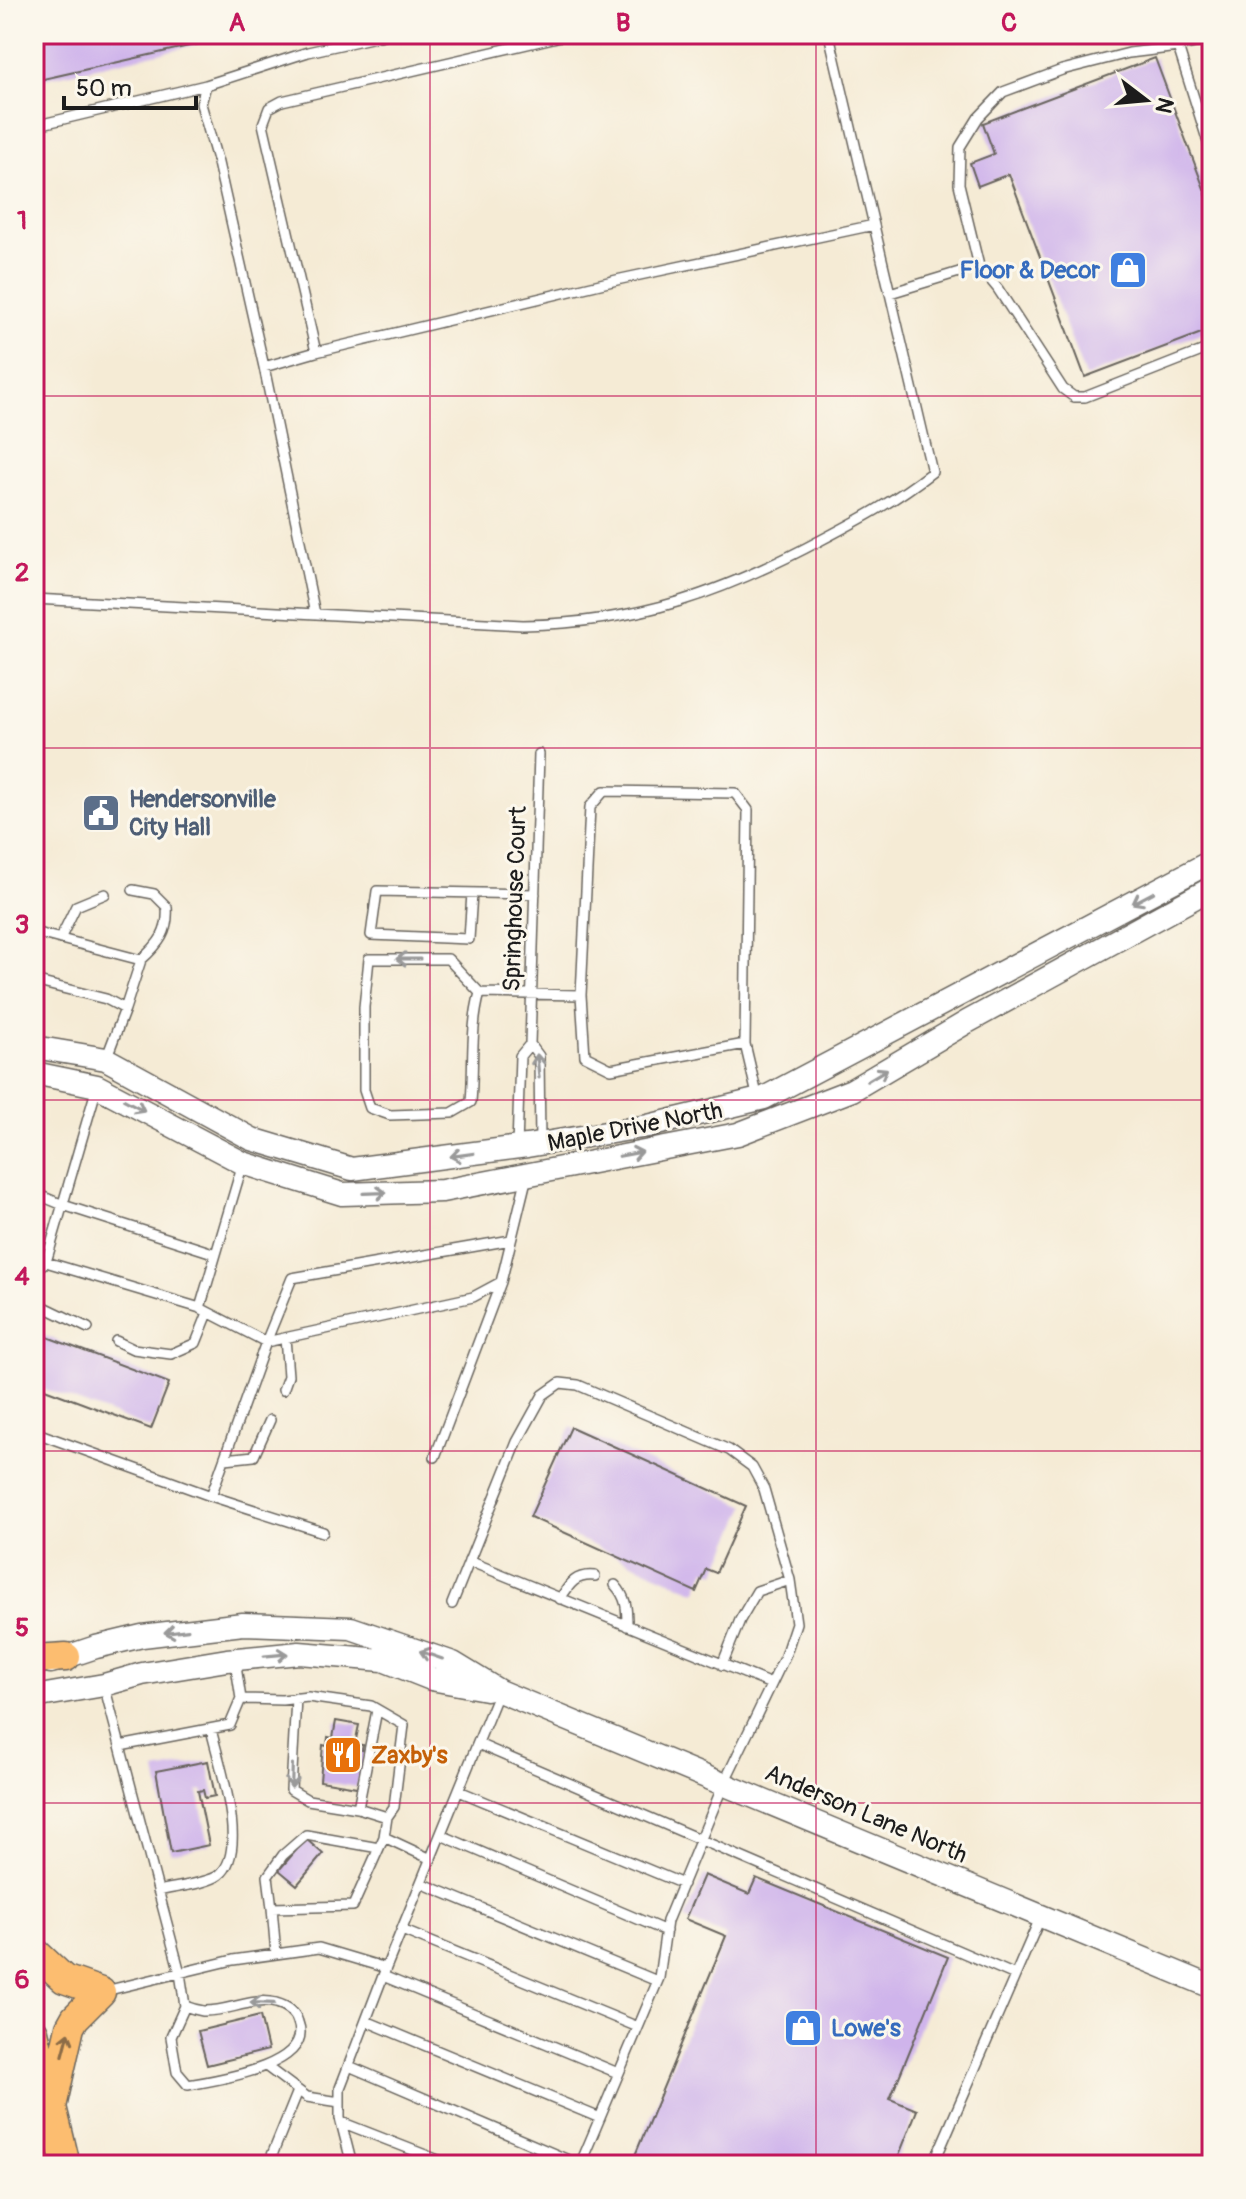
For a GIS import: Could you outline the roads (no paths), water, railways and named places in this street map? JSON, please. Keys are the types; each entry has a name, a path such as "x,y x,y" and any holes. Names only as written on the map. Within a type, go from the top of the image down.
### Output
{"main road":[{"path":"34,1659 66,1657"},
{"path":"34,1951 64,1979 101,1992 70,2027 52,2107"},
{"path":"34,2032 66,2165"}],"street":[{"name":"Maple Drive North","path":"34,1047 106,1059 252,1139 352,1169 528,1146 648,1126 761,1099 1212,861"},
{"name":"Maple Drive North","path":"34,1073 97,1086 243,1163 342,1194 442,1191 738,1134 770,1123 852,1090 967,1022 1212,888"},
{"path":"954,999 967,1022"},
{"path":"97,1086 106,1059"},
{"path":"761,1099 770,1123"},
{"path":"243,1163 252,1139"},
{"path":"528,1146 528,1174"},
{"name":"Anderson Lane North","path":"34,1668 142,1636 243,1624 351,1628 453,1663 499,1691 1212,1987"},
{"name":"Anderson Lane North","path":"34,1697 104,1685 142,1674 235,1659 299,1653 383,1660 431,1679 499,1691"}],"lane":[{"path":"34,126 206,85 308,52 389,34"},
{"path":"316,352 263,124 269,108 282,101 570,34"},
{"path":"34,599 523,625 571,624 690,600 761,572 896,500 932,472 829,34"},
{"path":"1212,39 1129,53 1003,92 978,118 960,147 959,184 979,266 998,289 1063,389 1074,397 1085,397 1212,347"},
{"path":"1178,47 1212,155"},
{"path":"206,85 201,104 218,163 264,367 315,614"},
{"path":"264,367 621,279 874,225"},
{"path":"890,293 979,266"},
{"name":"Springhouse Court","path":"530,1044 539,754"},
{"path":"745,1044 611,1069 585,1056 581,995 590,807 604,791 735,793 748,810 745,1044 761,1099"},
{"path":"106,1059 141,960 160,944 168,922 167,907 154,894 133,890"},
{"path":"472,893 469,939 371,935 377,891 535,894"},
{"path":"60,939 76,906 105,894"},
{"path":"34,932 141,960"},
{"path":"480,993 474,1014 471,1102 452,1113 390,1115 370,1108 364,1090 364,1007 369,959 448,959 480,993 581,995"},
{"path":"34,981 106,999 125,1009"},
{"path":"530,1044 539,1056 528,1146 520,1056 530,1044"},
{"path":"34,1270 46,1262 97,1086"},
{"path":"34,1128 34,1155"},
{"path":"116,1341 133,1349 171,1354 196,1343 216,1254 243,1163"},
{"path":"435,1457 501,1282 528,1174"},
{"path":"34,1193 216,1254"},
{"path":"211,1496 292,1278 511,1240"},
{"path":"46,1262 204,1311 266,1342 473,1297 501,1282"},
{"path":"34,1302 88,1328"},
{"path":"283,1390 288,1376 285,1338"},
{"path":"349,2066 580,2165 657,1981 666,1931 700,1841 796,1623 790,1580 764,1489 752,1467 729,1450 578,1385 560,1383 543,1395 517,1442 452,1604"},
{"path":"225,1459 254,1456 270,1420"},
{"path":"34,1432 211,1496 323,1532"},
{"path":"469,1561 771,1684"},
{"path":"560,1599 571,1581 583,1575 595,1576"},
{"path":"722,1665 740,1620 757,1591 790,1580"},
{"path":"615,1585 628,1606 627,1626"},
{"path":"120,1746 230,1725 241,1699 235,1659"},
{"path":"104,1685 180,1973 185,2006 171,2037 177,2072 188,2085 267,2067 298,2042 301,2033 298,2019 289,2008 273,2002 251,2002 204,2011 185,2006"},
{"path":"352,2165 341,2122 340,2088 499,1691"},
{"path":"241,1699 308,1697 371,1706 404,1725 394,1807 387,1817 384,1837 353,1906 272,1908"},
{"path":"296,1698 291,1790 308,1800 358,1808 387,1817"},
{"path":"358,1808 377,1710"},
{"path":"158,1891 216,1878 226,1869 231,1854 233,1828 211,1729"},
{"path":"478,1744 1015,1975"},
{"path":"459,1791 683,1884"},
{"path":"276,1954 268,1876 283,1855 306,1835 379,1848"},
{"path":"441,1835 666,1931"},
{"path":"384,1837 431,1859"},
{"path":"421,1883 657,1981"},
{"path":"933,2165 1041,1916"},
{"path":"402,1930 638,2027"},
{"path":"101,1992 233,1960 319,1948 385,1972 618,2073"},
{"path":"366,2021 600,2118"},
{"path":"267,2067 307,2097 340,2102"},
{"path":"263,2165 270,2160 298,2091"},
{"path":"341,2122 451,2165"}],"place":[{"name":"Floor & Decor","path":"1128,270"},
{"name":"Hendersonville City Hall","path":"101,813"},
{"name":"Zaxby's","path":"343,1755"},
{"name":"Lowe's","path":"803,2028"}]}
